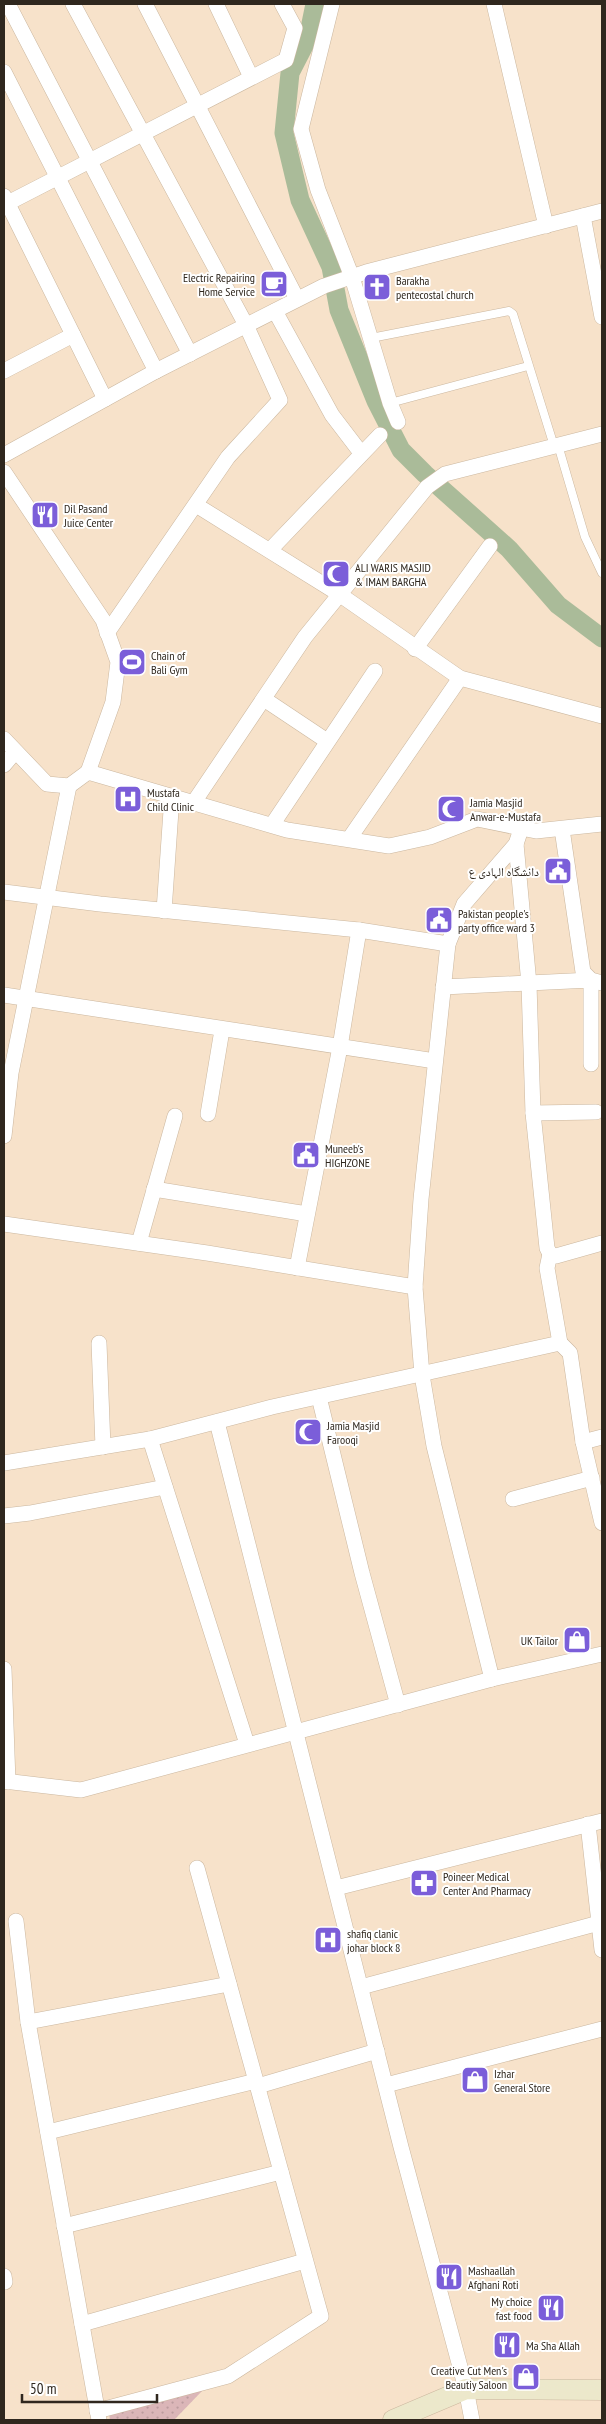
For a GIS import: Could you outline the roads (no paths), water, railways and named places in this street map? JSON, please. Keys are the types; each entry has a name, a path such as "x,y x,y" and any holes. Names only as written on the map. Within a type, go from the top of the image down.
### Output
{"main road":[{"path":"393,2420 466,2389 602,2390"}],"street":[{"path":"8,4 91,160 190,354"},
{"path":"73,4 246,325 280,400 228,457 107,632"},
{"path":"145,4 297,299"},
{"path":"216,4 251,78"},
{"path":"105,399 5,201 58,177 286,60 295,28 282,4"},
{"path":"332,4 301,130 318,190 371,338 398,422"},
{"path":"494,4 546,226"},
{"path":"4,72 156,371"},
{"path":"4,455 156,371 324,286 602,211"},
{"path":"582,216 602,317"},
{"path":"275,310 332,415 361,453"},
{"path":"4,371 73,335"},
{"path":"270,550 380,434"},
{"path":"194,802 305,636 427,487 446,474 602,434"},
{"path":"4,472 103,620 118,662 114,694 88,772 69,786 47,784 4,740"},
{"path":"196,505 339,594 415,649 460,678 602,716"},
{"path":"415,649 490,546"},
{"path":"272,825 375,671"},
{"path":"349,839 460,678"},
{"path":"264,699 328,741"},
{"path":"4,765 15,752"},
{"path":"88,772 288,830 389,846 430,837 477,819 536,831 602,824"},
{"path":"4,1136 7,1073 26,999 69,786"},
{"path":"164,911 172,796"},
{"path":"492,1679 434,1446 422,1375 415,1287 421,1199 448,944 464,904 516,844 521,829"},
{"path":"562,829 583,972 597,982"},
{"path":"516,844 529,984 533,1113 547,1248 550,1254 547,1268 560,1344 570,1352 583,1442 602,1523"},
{"path":"4,892 164,911 359,930 448,944"},
{"path":"297,1268 340,1047 359,930"},
{"path":"443,987 597,982"},
{"path":"592,1064 597,982"},
{"path":"4,996 222,1030 435,1060"},
{"path":"208,1114 222,1030"},
{"path":"533,1113 596,1112"},
{"path":"139,1243 175,1116"},
{"path":"154,1189 307,1214"},
{"path":"4,1224 139,1243 415,1287"},
{"path":"550,1254 556,1256 602,1243"},
{"path":"99,1343 103,1447"},
{"path":"4,1463 150,1439 320,1396 560,1344"},
{"path":"320,1396 362,1573 398,1705"},
{"path":"217,1422 377,2051 466,2389 472,2420"},
{"path":"583,1442 602,1437"},
{"path":"150,1439 246,1744"},
{"path":"513,1499 592,1478"},
{"path":"4,1516 30,1513 165,1487"},
{"path":"4,1668 6,1782 81,1790 492,1679 602,1655"},
{"path":"336,1888 595,1823 599,1923 602,1950"},
{"path":"16,1921 28,2022 98,2415 228,2376 321,2316 197,1868"},
{"path":"361,1987 599,1923"},
{"path":"28,2022 229,1984"},
{"path":"386,2085 602,2029"},
{"path":"48,2132 257,2084 377,2051"},
{"path":"64,2226 281,2172"},
{"path":"82,2324 306,2261"}],"lane":[{"path":"371,338 506,310 513,314 528,366 585,537 602,573"},
{"path":"390,402 528,366"}],"waterway":[{"path":"315,4 308,38 290,73 284,133 300,200 331,267 339,310 376,401 401,450 509,549 558,605 602,638"}],"place":[{"name":"Electric Repairing Home Service","path":"274,284"},
{"name":"Barakha pentecostal church","path":"377,287"},
{"name":"Dil Pasand Juice Center","path":"45,515"},
{"name":"ALI WARIS MASJID & IMAM BARGHA","path":"336,574"},
{"name":"Chain of Bali Gym","path":"132,662"},
{"name":"Mustafa Child Clinic","path":"128,799"},
{"name":"Jamia Masjid Anwar-e-Mustafa","path":"451,809"},
{"name":"دانشگاہ الہادی ع","path":"558,871"},
{"name":"Pakistan people's party office ward 3","path":"439,920"},
{"name":"Muneeb's HIGHZONE","path":"306,1155"},
{"name":"Jamia Masjid Farooqi","path":"308,1432"},
{"name":"UK Tailor","path":"577,1640"},
{"name":"Poineer Medical Center And Pharmacy","path":"424,1883"},
{"name":"shafiq clanic johar block 8","path":"328,1940"},
{"name":"Izhar General Store","path":"475,2080"},
{"name":"Mashaallah Afghani Roti","path":"449,2277"},
{"name":"My choice fast food","path":"551,2308"},
{"name":"Ma Sha Allah","path":"507,2345"},
{"name":"Creative Cut Men's Beautiy Saloon","path":"526,2377"}]}
